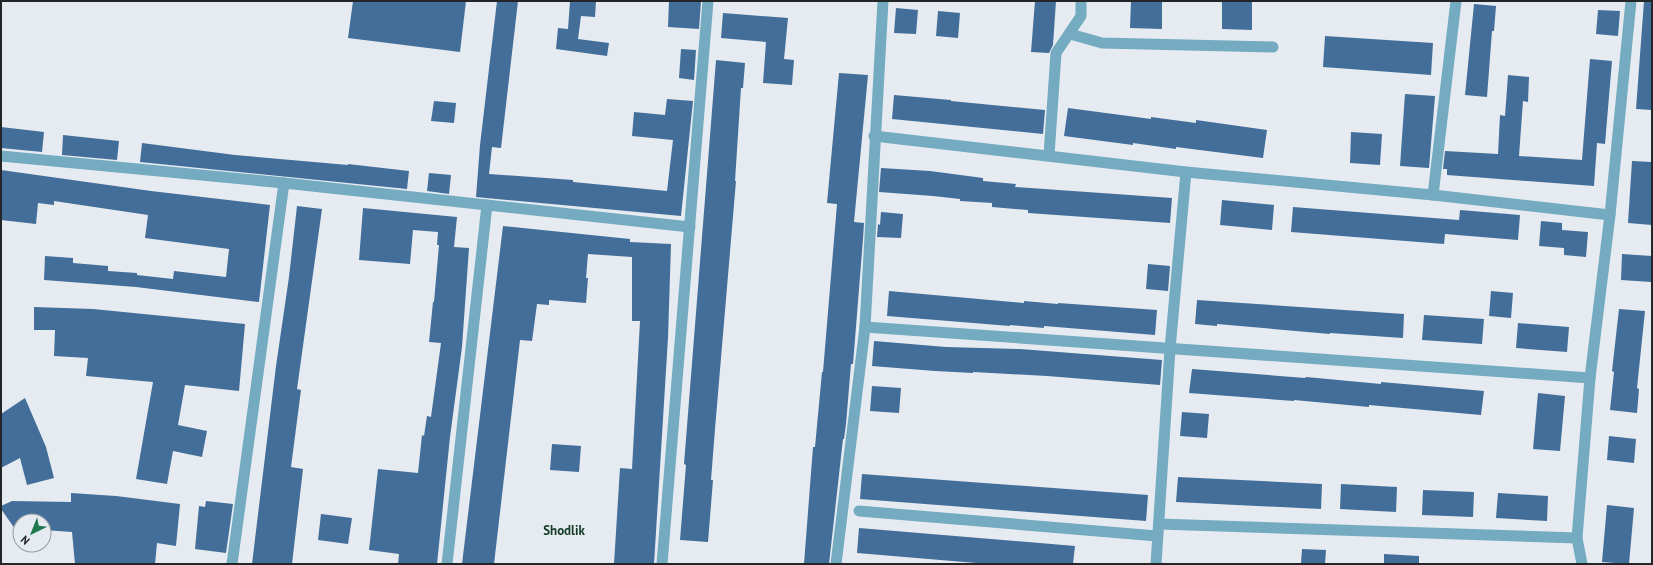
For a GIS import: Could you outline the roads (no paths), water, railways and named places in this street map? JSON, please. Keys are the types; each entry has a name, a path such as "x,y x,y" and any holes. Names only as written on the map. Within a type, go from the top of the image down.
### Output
{"street":[{"path":"662,564 708,1"},
{"path":"836,564 865,327 874,136 883,1"},
{"path":"1050,155 1056,53 1081,16 1082,1"},
{"path":"1433,194 1456,1"},
{"path":"1582,564 1576,538 1590,378 1610,215 1631,1"},
{"path":"1070,34 1102,43 1273,47"},
{"path":"874,136 1050,155 1186,172 1433,194 1610,215"},
{"path":"1,156 284,183 690,227"},
{"path":"1156,564 1170,349 1186,172"},
{"path":"232,564 284,183"},
{"path":"447,564 487,205"},
{"path":"865,327 1590,378"},
{"path":"859,511 1158,536"},
{"path":"1159,524 1576,538"}],"district":[{"name":"Shodlik","path":"564,530"}]}
